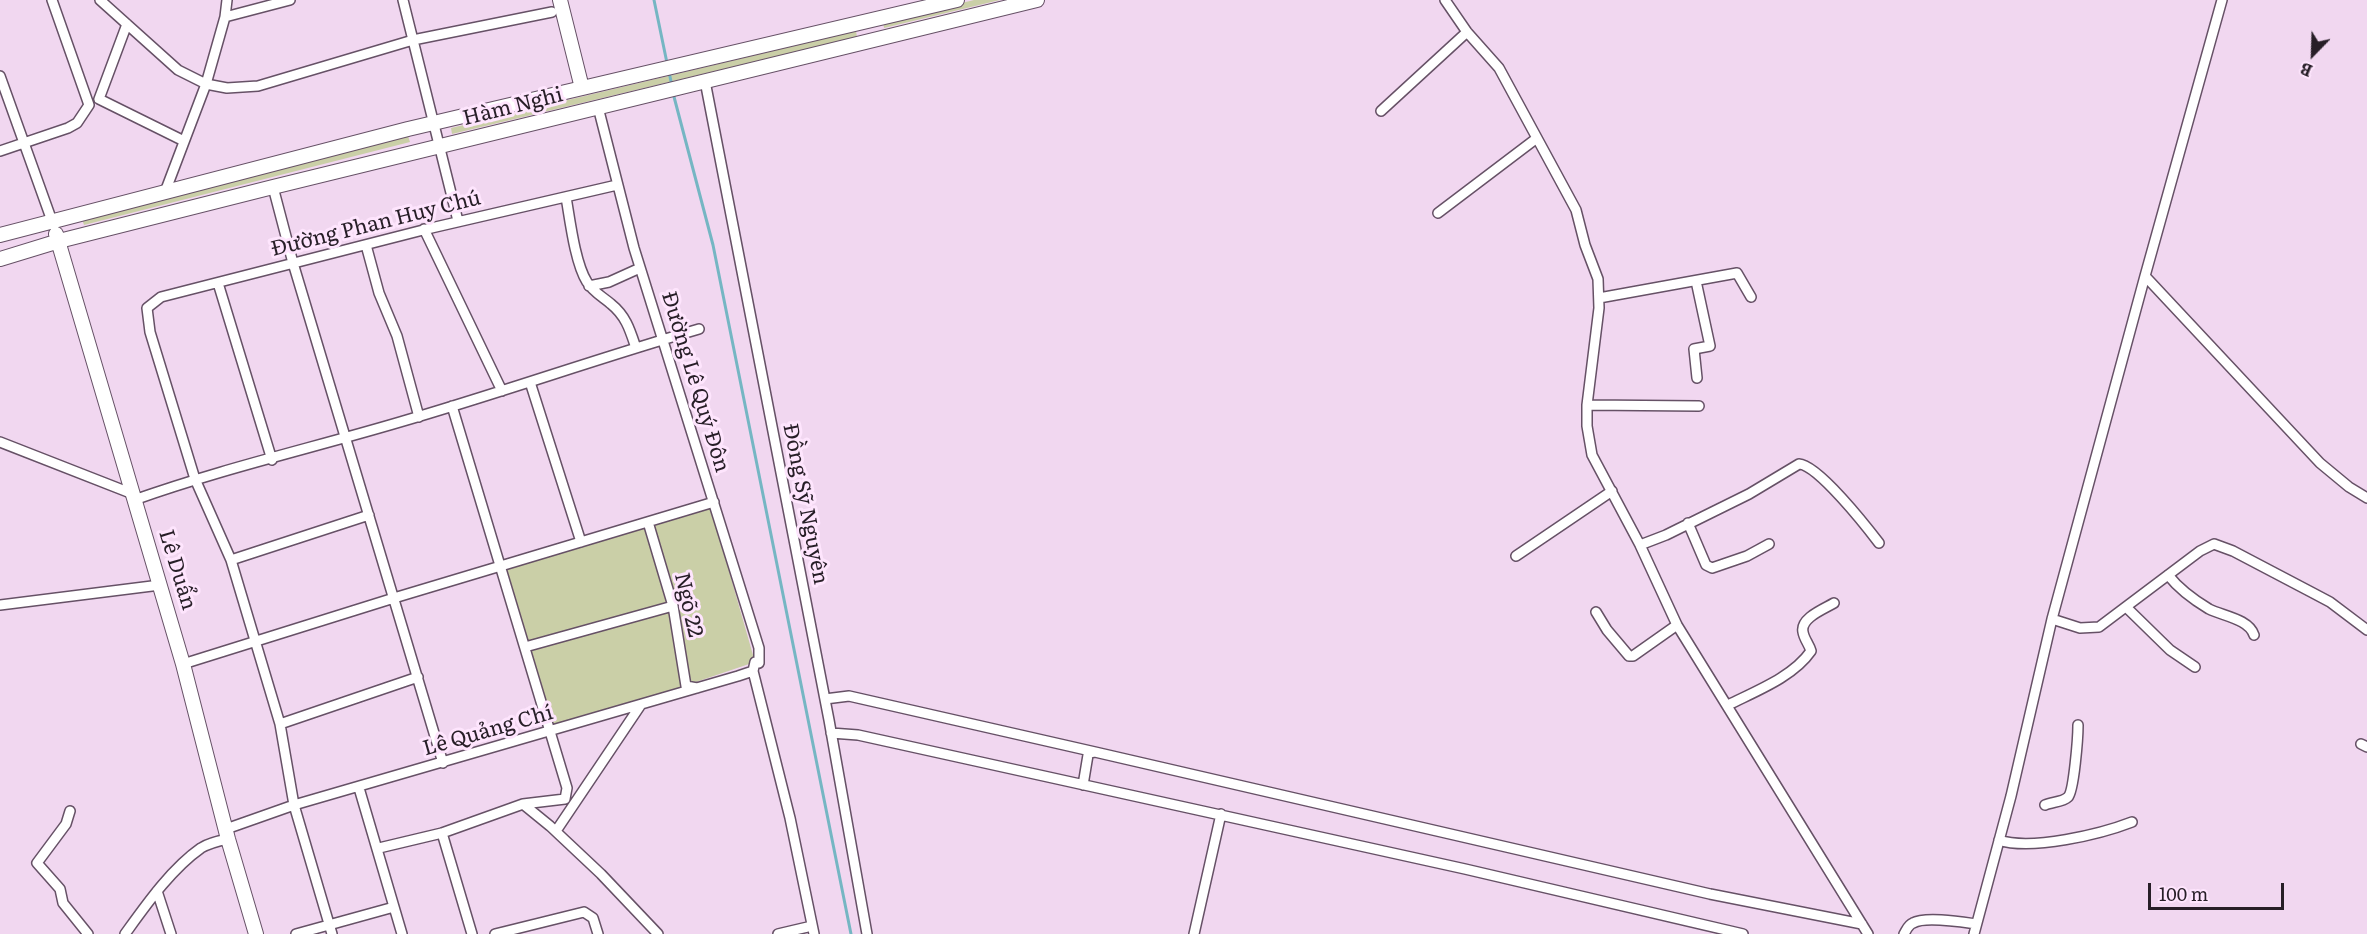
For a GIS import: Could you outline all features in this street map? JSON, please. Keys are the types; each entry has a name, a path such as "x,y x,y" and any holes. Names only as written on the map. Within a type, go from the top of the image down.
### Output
{"main road":[{"path":"560,0 582,88"},
{"name":"Hàm Nghi","path":"0,235 434,123 957,0"},
{"name":"Hàm Nghi","path":"0,259 58,241 273,187 1037,0"},
{"name":"Lê Duẩn","path":"52,220 183,664 227,834 256,934"}],"street":[{"path":"0,151 68,128 77,123 89,105 52,0"},
{"path":"100,0 178,70 206,84 227,88 258,86 413,40 552,12"},
{"path":"165,192 206,84 225,17 227,0"},
{"path":"225,17 290,0"},
{"path":"403,0 458,221"},
{"path":"1445,0 1467,32 1498,68 1576,210 1585,245 1598,279 1599,298 1587,405 1587,426 1592,455 1640,545 1677,625 1868,934"},
{"path":"1904,934 1908,926 1924,920 1975,929 1999,840 2052,619 2222,0"},
{"path":"127,24 99,99 184,141"},
{"path":"1381,111 1467,32"},
{"path":"0,76 52,220"},
{"name":"Đồng Sỹ Nguyên","path":"705,81 825,699 867,934"},
{"name":"Đường Lê Quý Đôn","path":"598,107 640,268 759,648 759,663 754,667 813,930"},
{"path":"1438,213 1537,138"},
{"name":"Đường Phan Huy Chú","path":"195,479 150,332 147,308 161,297 424,229 617,185"},
{"path":"273,187 293,263 443,763"},
{"path":"566,196 583,273 589,286 624,317 636,348"},
{"path":"424,229 502,391"},
{"path":"366,245 379,292 397,336 419,417"},
{"path":"589,286 609,282 640,268"},
{"path":"1599,298 1737,273 1751,297"},
{"path":"2145,276 2320,463 2367,498"},
{"path":"1696,281 1710,346 1694,349 1697,378"},
{"path":"218,282 272,460"},
{"path":"0,442 133,497 272,460 419,417 699,328"},
{"path":"530,382 581,542"},
{"path":"1587,405 1699,406"},
{"path":"378,849 442,833 523,804 565,798 567,795 452,406"},
{"path":"1640,545 1666,535 1749,494 1793,466 1805,465 1843,500 1879,543"},
{"path":"195,479 231,560 280,724 294,805 331,929"},
{"path":"1516,556 1612,490"},
{"path":"183,664 714,502"},
{"path":"231,560 369,515"},
{"name":"Ngõ 22","path":"648,522 673,606 686,686 697,688"},
{"path":"1688,523 1706,566 1712,568 1747,556 1769,544"},
{"path":"2052,619 2080,628 2098,627 2207,546 2214,544 2330,602 2367,630"},
{"path":"2168,575 2193,598 2250,627 2254,635"},
{"path":"0,606 160,585"},
{"path":"1728,705 1767,685 1804,660 1811,651 1804,637 1803,624 1814,614 1834,603"},
{"path":"525,647 673,606"},
{"path":"2126,607 2170,650 2195,667"},
{"path":"1596,612 1607,630 1629,656 1633,656 1677,625"},
{"name":"Lê Quảng Chí","path":"125,934 157,891 201,848 294,805 697,688 754,667"},
{"path":"280,724 418,677"},
{"path":"825,699 849,696 1710,894 1862,924"},
{"path":"556,831 640,705"},
{"path":"2045,805 2064,799 2070,793 2076,759 2078,725"},
{"path":"831,733 858,735 1221,814 1307,836 1466,869 1743,934"},
{"path":"1083,784 1089,753 1095,752"},
{"path":"359,788 402,934"},
{"path":"523,804 556,831 601,874 658,934"},
{"path":"70,811 66,824 37,863 60,889 63,903 88,934"},
{"path":"1194,934 1221,814"},
{"path":"1999,840 2017,843 2073,839 2110,831 2132,822"},
{"path":"442,833 472,934"},
{"path":"157,891 171,934"},
{"path":"296,934 331,929 394,907"},
{"path":"495,934 584,912 593,918 598,934"},
{"path":"778,934 813,930"}],"green space":[{"path":"974,0 1000,0 884,28 883,22"},
{"path":"856,31 857,37 452,134 451,128"},
{"path":"408,136 410,142 84,225 82,219"},
{"path":"711,508 755,662 693,683 694,689 553,731 504,566"}],"waterway":[{"path":"654,0 667,63"},
{"path":"669,72 672,86"},
{"path":"673,93 713,245 851,934"}]}
